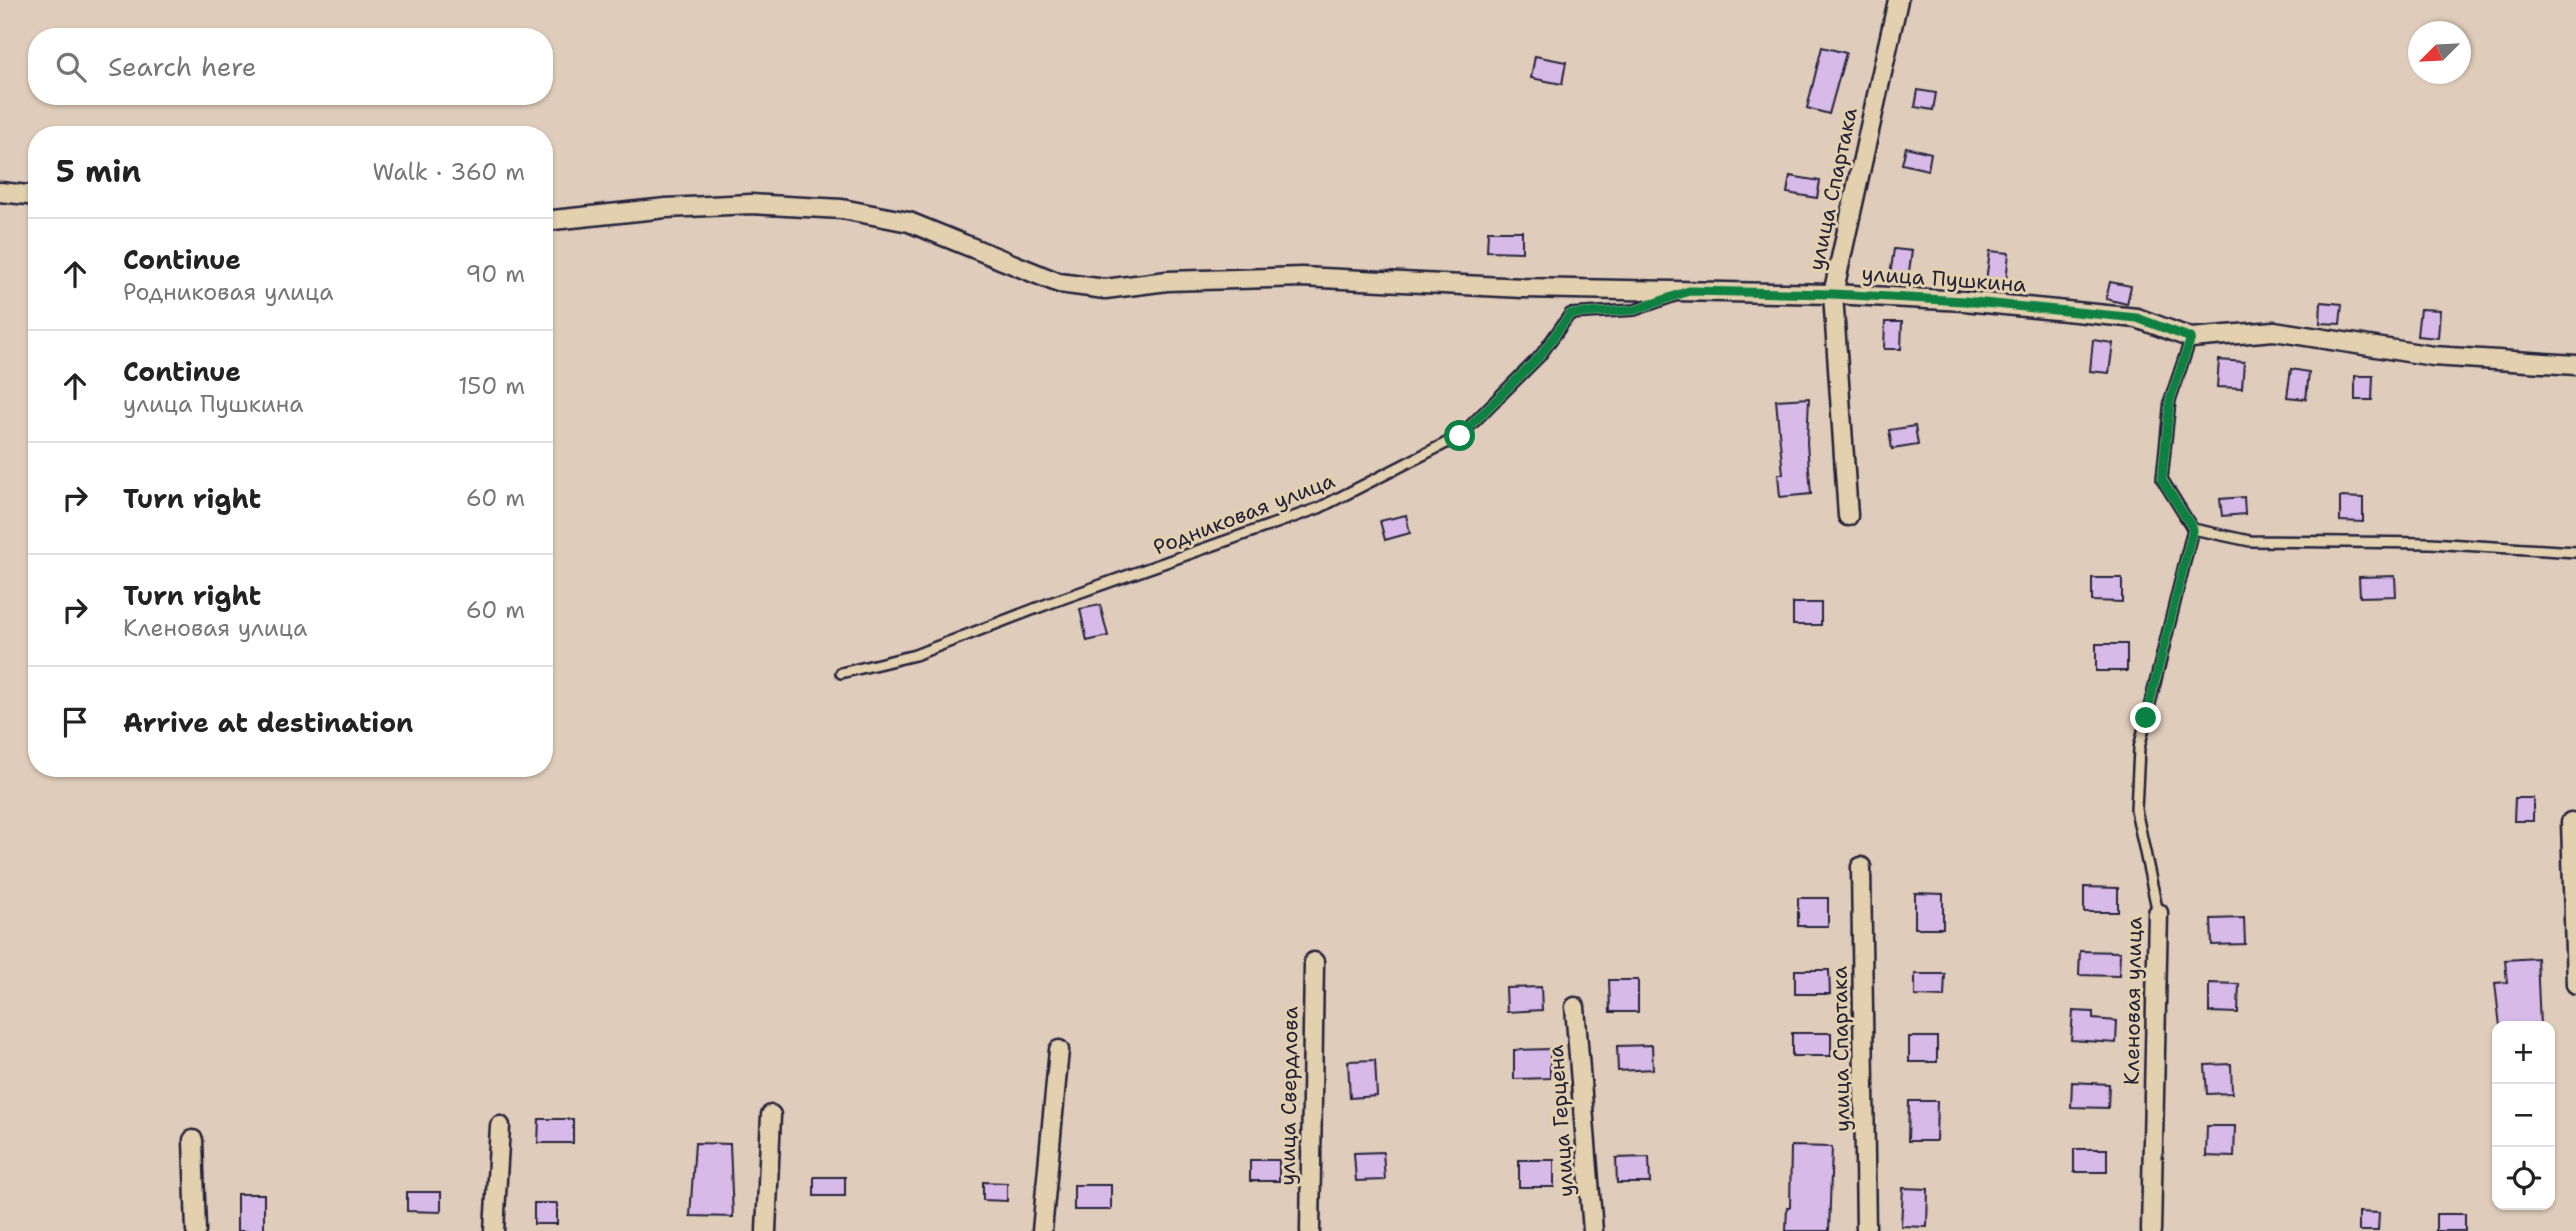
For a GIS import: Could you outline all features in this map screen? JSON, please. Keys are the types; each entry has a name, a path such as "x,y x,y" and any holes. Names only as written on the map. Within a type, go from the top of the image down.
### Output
{"street":[{"name":"улица Спартака","path":"1849,516 1833,294 1898,0"},
{"path":"0,192 28,195"},
{"name":"улица Пушкина","path":"553,220 666,208 751,204 842,209 909,222 1059,283 1105,289 1167,281 1302,277 1523,288 1833,294 1964,301 2137,318 2191,338 2274,331 2433,356 2576,365"},
{"path":"2571,822 2576,984"},
{"name":"улица Спартака","path":"1861,867 1866,1231"},
{"name":"Кленовая улица","path":"2151,1231 2158,913"},
{"name":"улица Свердлова","path":"1310,1231 1314,961"},
{"name":"улица Герцена","path":"1575,1007 1593,1231"},
{"path":"1042,1231 1059,1050"},
{"path":"766,1231 771,1115"},
{"path":"494,1231 500,1126"},
{"path":"193,1140 196,1231"}],"lane":[{"name":"Родниковая улица","path":"841,673 915,655 1050,603 1319,508 1460,436 1540,356 1570,314 1635,310 1689,291"},
{"path":"2191,338 2170,400 2162,480 2193,529 2250,541 2430,543 2576,552"},
{"name":"Кленовая улица","path":"2158,913 2136,810 2139,748 2193,529"}],"building":[{"path":"1822,47 1846,53 1829,114 1807,108"},
{"path":"1535,56 1566,62 1562,84 1531,78"},
{"path":"1918,90 1936,93 1933,110 1915,107"},
{"path":"1906,147 1931,153 1928,170 1902,164"},
{"path":"1790,176 1820,181 1817,198 1787,193"},
{"path":"1488,231 1522,231 1522,252 1487,251"},
{"path":"1894,249 1912,251 1908,278 1890,275"},
{"path":"1990,251 2009,253 2005,290 1985,288"},
{"path":"2110,282 2131,286 2127,304 2106,299"},
{"path":"2321,302 2342,304 2340,324 2320,323"},
{"path":"2420,309 2440,310 2438,338 2417,336"},
{"path":"1885,322 1902,322 1901,349 1884,349"},
{"path":"2093,340 2113,343 2109,373 2090,371"},
{"path":"2219,360 2244,362 2242,388 2217,387"},
{"path":"2291,369 2309,372 2306,399 2287,397"},
{"path":"2355,376 2373,376 2372,400 2355,400"},
{"path":"1809,398 1807,443 1811,494 1780,497 1778,474 1783,474 1776,400"},
{"path":"1915,426 1918,445 1892,449 1889,430"},
{"path":"2244,497 2245,514 2222,516 2220,499"},
{"path":"2340,497 2363,498 2363,522 2340,521"},
{"path":"1406,515 1410,533 1385,540 1380,521"},
{"path":"2395,576 2396,596 2360,597 2359,577"},
{"path":"2092,578 2122,578 2122,602 2092,601"},
{"path":"1793,603 1821,603 1821,625 1793,625"},
{"path":"1100,605 1108,636 1087,641 1080,609"},
{"path":"2096,644 2127,644 2127,671 2096,671"},
{"path":"2515,798 2533,798 2533,821 2514,821"},
{"path":"2084,887 2118,888 2118,912 2084,912"},
{"path":"1915,893 1943,894 1943,928 1915,928"},
{"path":"1798,898 1828,898 1828,926 1798,926"},
{"path":"2244,918 2245,944 2212,945 2211,919"},
{"path":"2080,951 2120,952 2119,976 2079,975"},
{"path":"2537,958 2540,1021 2499,1021 2495,983 2507,982 2505,960"},
{"path":"1795,970 1829,970 1830,994 1795,994"},
{"path":"1915,974 1945,974 1944,997 1915,996"},
{"path":"1609,980 1638,980 1638,1012 1610,1012"},
{"path":"2209,983 2239,984 2238,1013 2209,1012"},
{"path":"1541,987 1542,1010 1507,1012 1506,988"},
{"path":"2073,1011 2093,1012 2093,1019 2117,1021 2116,1043 2071,1040"},
{"path":"1792,1033 1831,1033 1831,1056 1792,1056"},
{"path":"1909,1037 1937,1037 1937,1062 1909,1062"},
{"path":"1652,1045 1653,1069 1618,1071 1617,1046"},
{"path":"1550,1049 1550,1078 1514,1079 1514,1050"},
{"path":"1375,1060 1377,1096 1350,1098 1348,1061"},
{"path":"2231,1064 2232,1093 2207,1094 2205,1065"},
{"path":"2072,1082 2109,1084 2108,1108 2071,1107"},
{"path":"1909,1101 1937,1101 1936,1141 1908,1141"},
{"path":"539,1119 573,1119 573,1143 538,1143"},
{"path":"2207,1126 2235,1126 2234,1157 2206,1156"},
{"path":"695,1143 730,1144 733,1217 690,1216"},
{"path":"1791,1146 1832,1147 1829,1231 1786,1231 1787,1207 1790,1207"},
{"path":"2074,1149 2107,1149 2107,1172 2074,1172"},
{"path":"1383,1152 1385,1180 1356,1181 1354,1153"},
{"path":"1649,1157 1650,1183 1617,1183 1616,1158"},
{"path":"1250,1160 1279,1160 1279,1181 1250,1181"},
{"path":"1519,1160 1554,1160 1554,1187 1519,1187"},
{"path":"814,1177 845,1177 845,1196 814,1196"},
{"path":"983,1182 1007,1183 1007,1201 983,1200"},
{"path":"1074,1185 1111,1185 1111,1210 1074,1210"},
{"path":"1903,1188 1928,1189 1927,1227 1901,1226"},
{"path":"407,1192 441,1192 441,1212 407,1211"},
{"path":"237,1194 264,1194 264,1231 237,1231"},
{"path":"534,1203 557,1203 557,1224 534,1224"},
{"path":"2359,1212 2379,1213 2378,1231 2359,1231"},
{"path":"2436,1214 2465,1214 2465,1231 2436,1231"}],"route":[{"path":"1460,436 1540,356 1570,314 1635,310 1689,291 1833,294 1964,301 2137,318 2191,338 2170,400 2162,480 2193,529 2146,718"}]}
